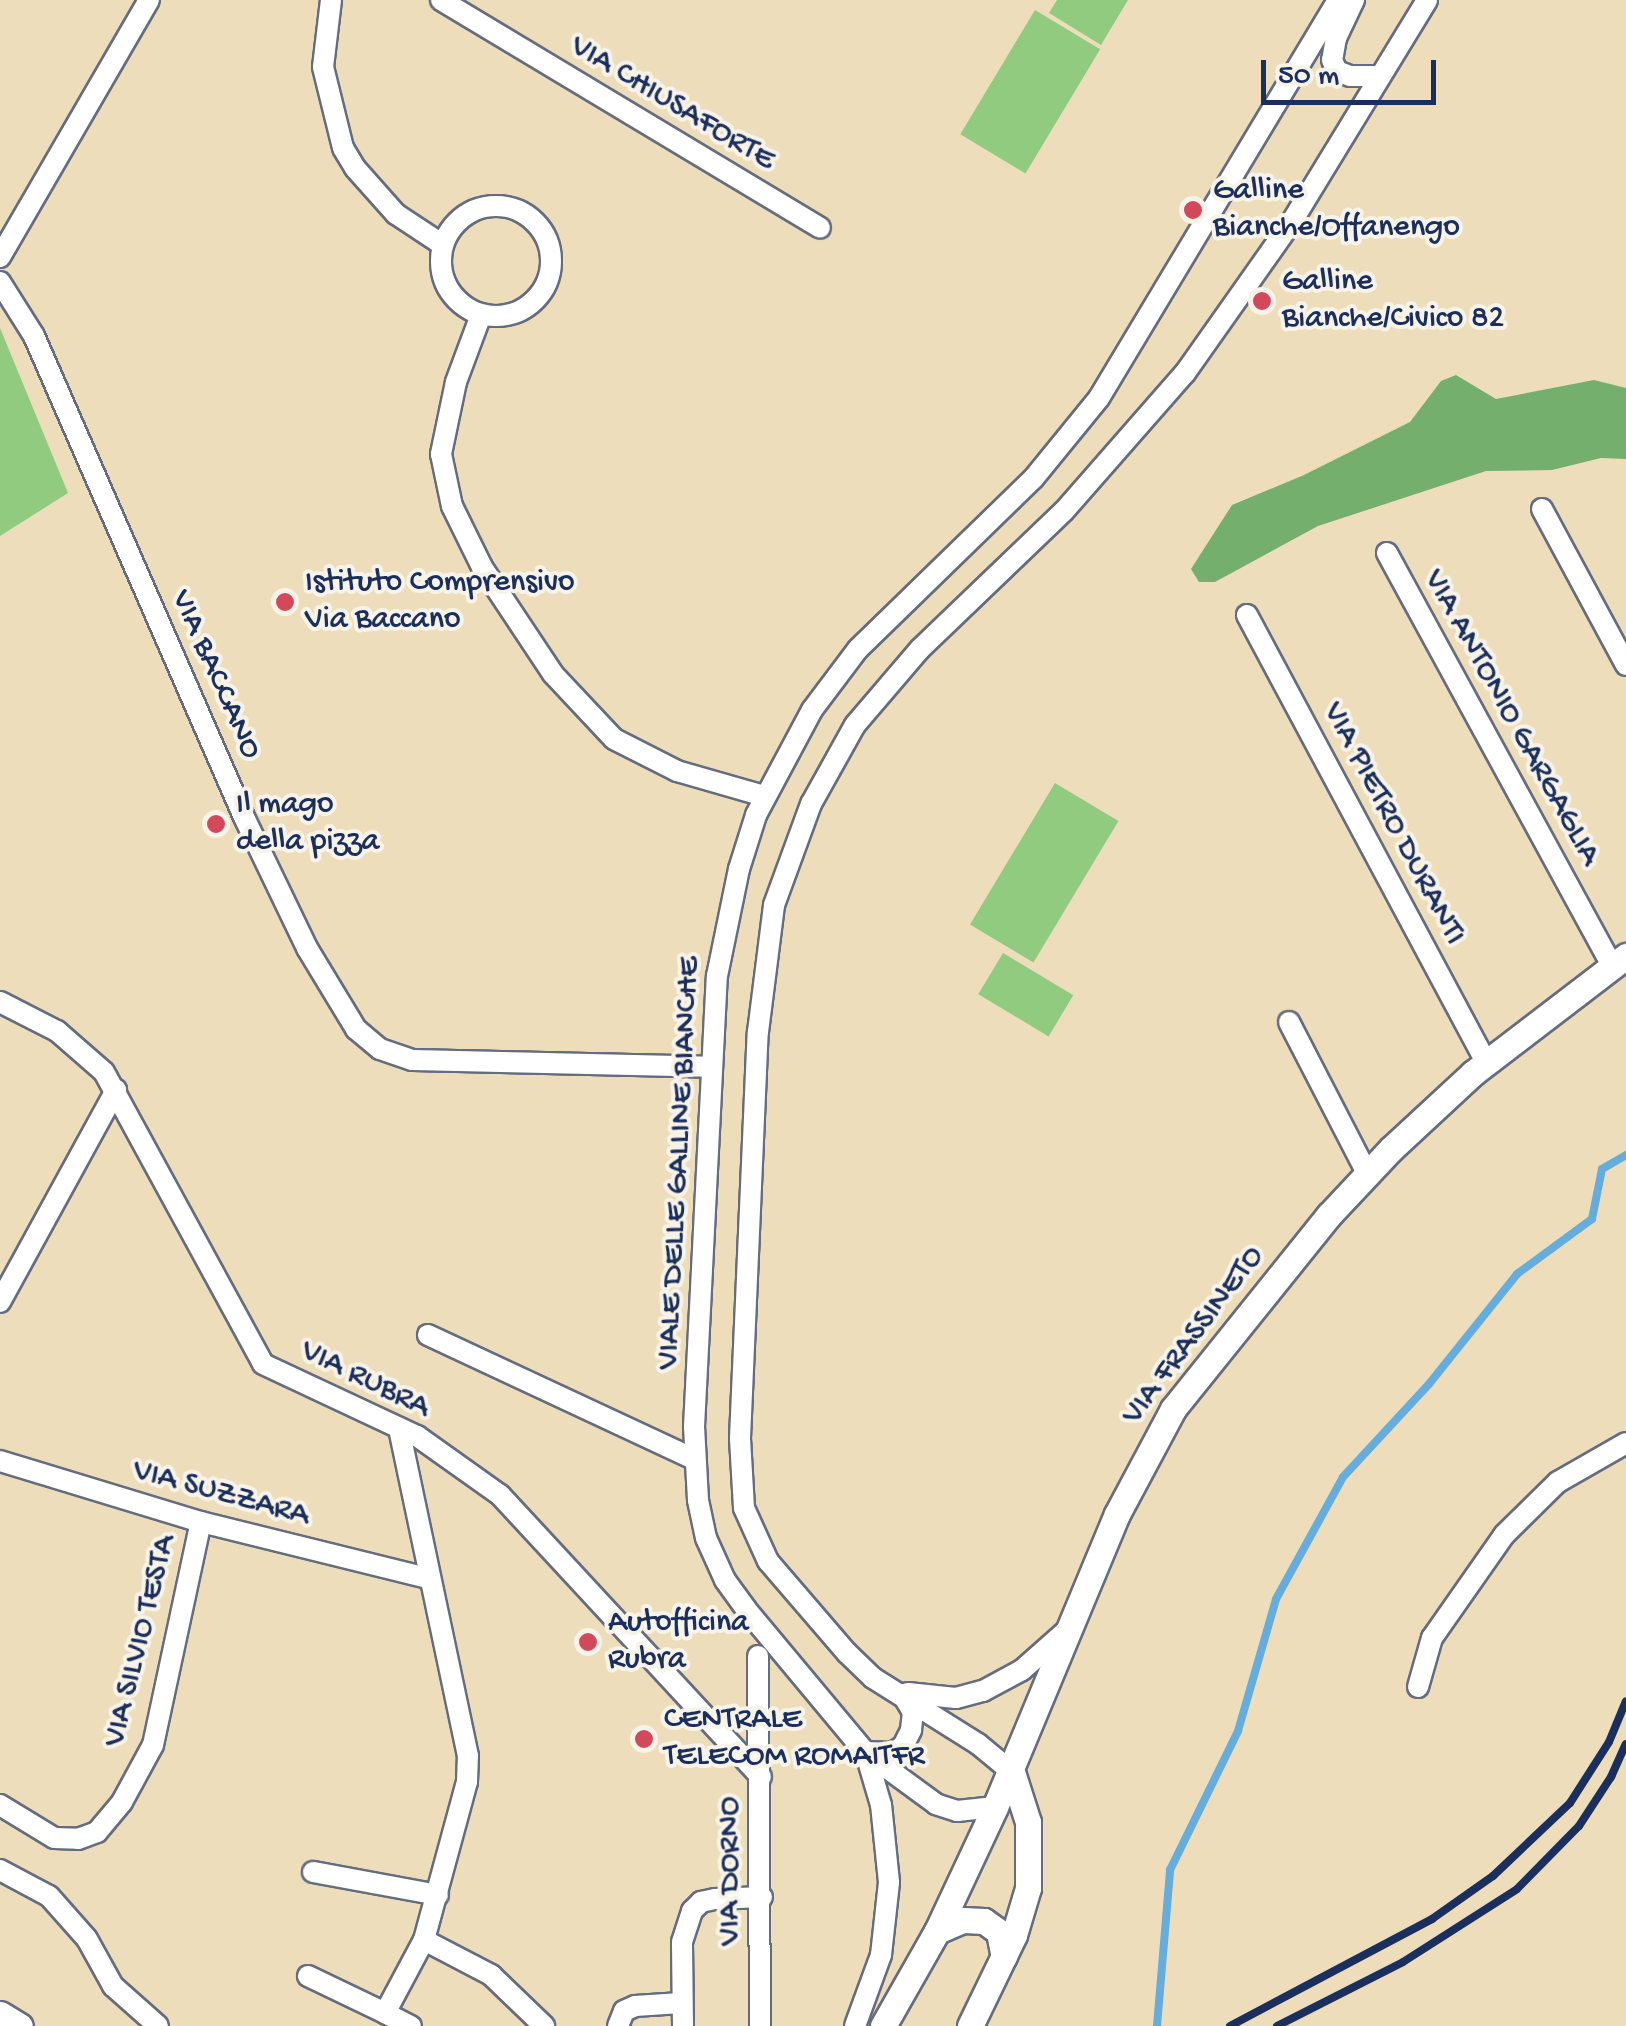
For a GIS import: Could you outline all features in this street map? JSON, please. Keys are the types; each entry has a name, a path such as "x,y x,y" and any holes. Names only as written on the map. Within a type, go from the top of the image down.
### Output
{"street":[{"path":"0,257 148,0"},
{"path":"331,0 323,67 343,148 354,168 396,214 443,245"},
{"name":"VIA CHIUSAFORTE","path":"440,0 820,228"},
{"name":"VIALE DELLE GALLINE BIANCHE","path":"995,1808 957,1811 936,1804 865,1752 726,1580 702,1522 694,1460 717,976 739,869 764,796 812,710 858,649 1033,480 1099,398 1338,0"},
{"path":"1354,0 1336,38 1332,60 1343,74 1380,76"},
{"path":"970,2026 1004,1957 1025,1902 1031,1856 1028,1822 1012,1772 978,1744 862,1668 778,1576 758,1546 741,1492 760,997 779,887 820,784 868,708 928,641 1064,512 1178,382 1282,237 1427,0"},
{"path":"481,207 518,209 545,234 551,270 534,302 500,317 482,315 465,308 444,280 443,245 464,215 481,207"},
{"name":"VIA BACCANO","path":"0,282 34,336 252,833 308,948 356,1030 380,1049 412,1060 710,1068"},
{"path":"482,315 456,382 441,454 452,506 482,567 552,674 614,739 677,771 764,796"},
{"path":"1542,510 1626,665"},
{"name":"VIA ANTONIO GARGAGLIA","path":"1387,553 1619,961"},
{"name":"VIA PIETRO DURANTI","path":"1247,615 1486,1062"},
{"name":"VIA FRASSINETO","path":"883,2026 936,1931 1012,1772 1122,1502 1173,1409 1322,1224 1368,1175 1486,1062 1619,961"},
{"name":"VIA RUBRA","path":"0,1002 57,1031 87,1054 116,1090 263,1364 399,1428 500,1495 761,1778"},
{"path":"1289,1022 1368,1175"},
{"path":"0,1302 116,1090"},
{"path":"428,1335 694,1460"},
{"path":"386,2013 424,1940 469,1764 399,1428"},
{"path":"1418,1687 1432,1638 1504,1536 1558,1482 1626,1443"},
{"name":"VIA SUZZARA","path":"0,1461 200,1522 428,1578"},
{"name":"VIA SILVIO TESTA","path":"0,1804 54,1838 78,1840 97,1832 122,1802 153,1745 200,1522"},
{"path":"901,1692 941,1698 983,1692 1022,1670 1072,1626"},
{"name":"VIA DORNO","path":"758,1656 760,2026"},
{"path":"865,1752 892,1753 908,1738 913,1712 901,1692"},
{"name":"VIALE DELLE GALLINE BIANCHE","path":"854,2026 881,1955 889,1894 885,1827 865,1752"},
{"path":"0,1870 49,1896 87,1939 113,1986 158,2026"},
{"path":"314,1872 438,1894"},
{"path":"683,2026 682,1942 692,1911 700,1902 715,1898 762,1897"},
{"path":"936,1931 963,1920 984,1921 999,1932 1004,1957"},
{"path":"424,1940 490,1975 544,2026"},
{"path":"308,1976 412,2026"},
{"path":"618,2026 624,2011 635,2006 681,2004"},
{"path":"0,2014 20,2026"}],"green space":[{"path":"1057,0 1128,0 1101,45 1049,13"},
{"path":"1035,10 1100,49 1025,173 960,134"},
{"path":"0,328 68,493 0,536"},
{"path":"1456,375 1496,399 1594,380 1626,388 1626,459 1601,458 1552,470 1486,471 1318,526 1215,582 1199,582 1191,569 1232,505 1304,475 1410,422 1441,381"},
{"path":"1055,783 1118,821 1033,963 970,924"},
{"path":"1003,953 1073,995 1049,1036 978,994"}],"waterway":[{"path":"1157,2026 1170,1870 1238,1731 1276,1599 1343,1477 1429,1384 1517,1274 1592,1219 1602,1169 1626,1155"}],"railway":[{"path":"1230,2026 1432,1919 1493,1876 1570,1803 1609,1742 1626,1701"},
{"path":"1277,2026 1403,1962 1517,1889 1579,1826 1611,1777 1626,1744"}],"place":[{"name":"Galline Bianche/Offanengo","path":"1193,210"},
{"name":"Galline Bianche/Civico 82","path":"1262,301"},
{"name":"Istituto Comprensivo Via Baccano","path":"285,602"},
{"name":"Il mago della pizza","path":"216,824"},
{"name":"Autofficina Rubra","path":"588,1642"},
{"name":"CENTRALE TELECOM ROMAITFR","path":"644,1739"}]}
